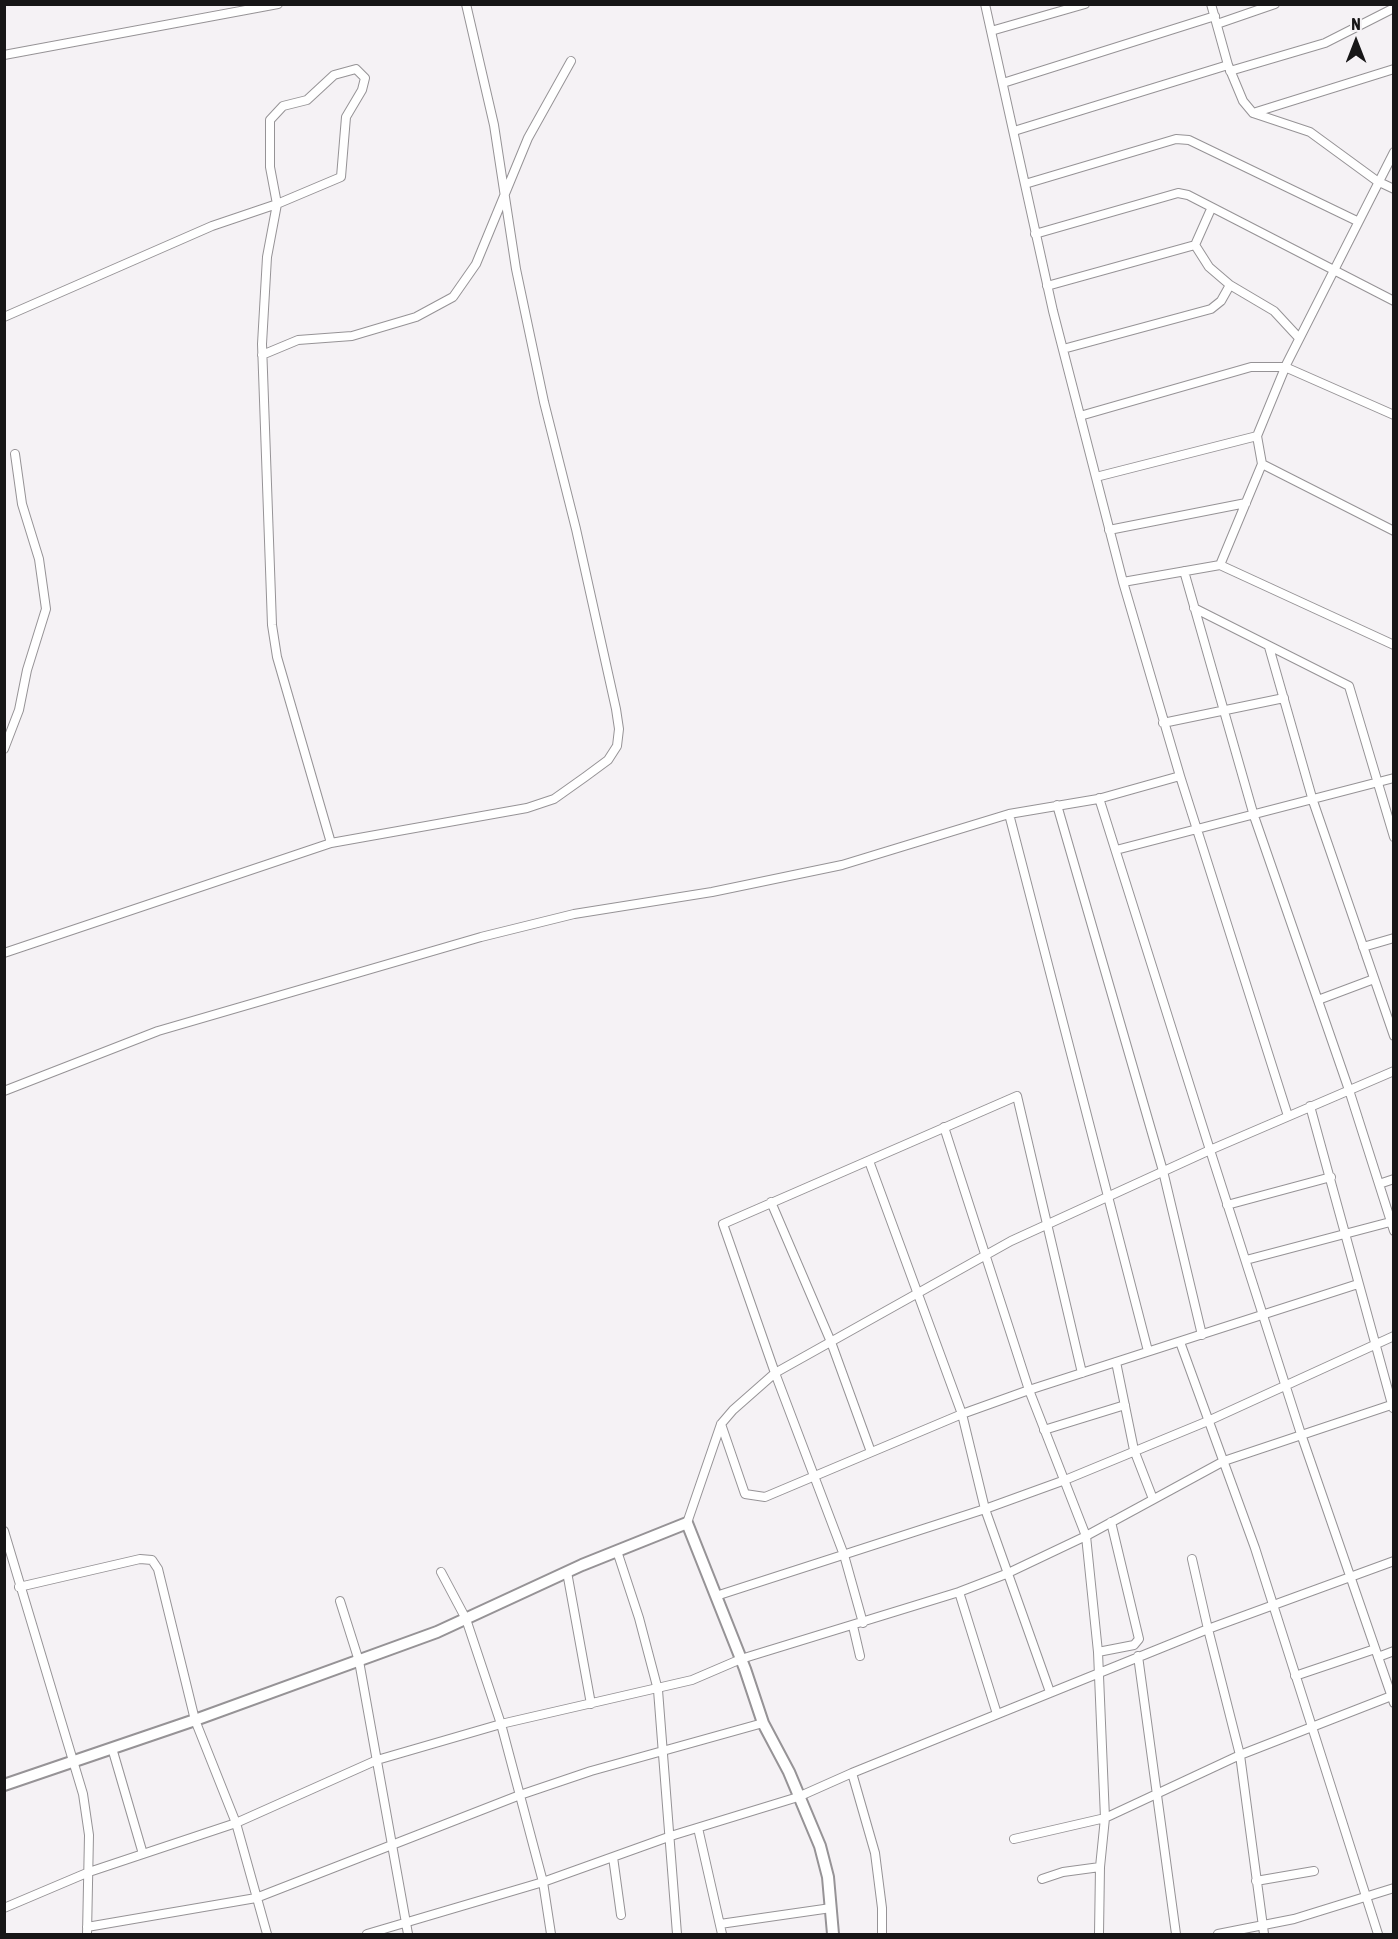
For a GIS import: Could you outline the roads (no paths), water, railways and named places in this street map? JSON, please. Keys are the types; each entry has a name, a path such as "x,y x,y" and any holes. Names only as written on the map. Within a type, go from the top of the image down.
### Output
{"street":[{"path":"4,55 278,4"},
{"path":"4,953 331,843 527,808 554,799 608,760 617,746 619,729 616,709 576,529 544,402 516,269 494,125 466,4"},
{"path":"985,4 1047,286 1123,582 1163,723 1288,1116"},
{"path":"991,31 1084,4"},
{"path":"1211,4 1229,68 1243,101 1253,113 1310,132 1377,181 1394,189"},
{"path":"1003,83 1275,4"},
{"path":"1014,131 1229,68 1325,43 1394,8"},
{"path":"262,356 298,340 352,336 416,317 453,297 476,264 528,138 571,61"},
{"path":"4,317 212,226 277,204 341,177 346,117 362,90 365,78 356,69 334,75 307,100 283,106 270,120 270,167 277,204 267,256 262,356 275,646 331,843"},
{"path":"1253,113 1394,69"},
{"path":"1025,184 1176,139 1189,140 1357,221"},
{"path":"1220,565 1262,464 1257,435 1285,367 1377,181 1394,152"},
{"path":"1035,234 1178,193 1188,195 1211,209 1394,301"},
{"path":"1195,245 1211,209"},
{"path":"1047,286 1195,245"},
{"path":"1195,245 1209,267 1230,285 1274,311 1299,338"},
{"path":"1063,349 1211,309 1221,302 1230,285"},
{"path":"1080,416 1251,367 1285,367 1394,415"},
{"path":"1096,477 1257,435"},
{"path":"4,748 19,710 27,670 46,609 39,559 22,504 15,454"},
{"path":"1262,464 1394,531"},
{"path":"1109,530 1246,503"},
{"path":"1123,582 1220,565 1394,645"},
{"path":"1184,571 1254,816 1349,1090 1394,1232"},
{"path":"1194,608 1349,686 1394,837"},
{"path":"1269,647 1313,801 1394,1036"},
{"path":"1163,723 1284,698"},
{"path":"4,1091 158,1031 481,937 574,914 712,892 842,865 1009,814 1099,798 1180,776"},
{"path":"1116,850 1313,801 1394,778"},
{"path":"1014,1839 1105,1818 1240,1755 1312,1726 1393,1698 1301,1434 1099,798"},
{"path":"1057,805 1163,1172 1202,1335"},
{"path":"1009,814 1148,1351"},
{"path":"1363,947 1394,938"},
{"path":"1317,1000 1374,979"},
{"path":"833,1935 828,1877 820,1846 789,1772 763,1723 741,1659 687,1523 721,1424 733,1410 775,1373 1045,1224 1394,1071"},
{"path":"863,1623 844,1555 816,1475 775,1373 723,1224 1017,1096 1045,1224 1082,1373"},
{"path":"4,1908 89,1872 236,1823 377,1760 501,1724 657,1690 692,1680 741,1659 959,1592 1006,1574 1086,1536 1224,1461 1301,1434 1393,1406 1377,1344 1343,1234 1331,1177 1311,1106"},
{"path":"944,1127 1029,1390 1086,1536 1098,1652 1105,1818 1100,1867 1099,1935"},
{"path":"868,1161 962,1414 985,1509 1006,1574 1050,1692"},
{"path":"1227,1205 1331,1177"},
{"path":"1378,1184 1394,1179"},
{"path":"771,1202 831,1342 871,1452"},
{"path":"1246,1260 1392,1221"},
{"path":"721,1424 745,1494 765,1497 962,1414 1029,1390 1358,1284"},
{"path":"716,1596 985,1509 1065,1480 1208,1421 1394,1336"},
{"path":"1180,1342 1224,1461 1273,1606 1378,1935"},
{"path":"1116,1362 1134,1450 1153,1499"},
{"path":"1044,1430 1125,1405"},
{"path":"1098,1652 1134,1645 1139,1639 1111,1522"},
{"path":"4,1785 358,1661 466,1619 567,1572 687,1523"},
{"path":"4,1531 71,1761 83,1794 87,1814 89,1872 87,1931 256,1898 520,1795 591,1771 763,1723"},
{"path":"617,1551 639,1618 657,1690 671,1836 677,1935"},
{"path":"19,1587 140,1559 152,1560 158,1569 195,1720 236,1823 267,1935"},
{"path":"1192,1559 1240,1755 1264,1935"},
{"path":"367,1935 543,1882 671,1836 798,1797 1138,1656 1394,1561"},
{"path":"441,1572 466,1619 501,1724 543,1882 551,1935"},
{"path":"567,1572 591,1704"},
{"path":"959,1592 997,1714"},
{"path":"340,1601 358,1661 408,1935"},
{"path":"853,1626 860,1656"},
{"path":"1295,1676 1375,1649"},
{"path":"1378,1658 1394,1651"},
{"path":"1138,1656 1159,1794 1176,1935"},
{"path":"112,1748 143,1854"},
{"path":"852,1773 875,1853 882,1908 882,1935"},
{"path":"698,1828 722,1935"},
{"path":"613,1857 621,1915"},
{"path":"1042,1879 1063,1872 1100,1867"},
{"path":"1256,1881 1314,1871"},
{"path":"1218,1935 1294,1919 1394,1887"},
{"path":"720,1924 831,1908"}]}
